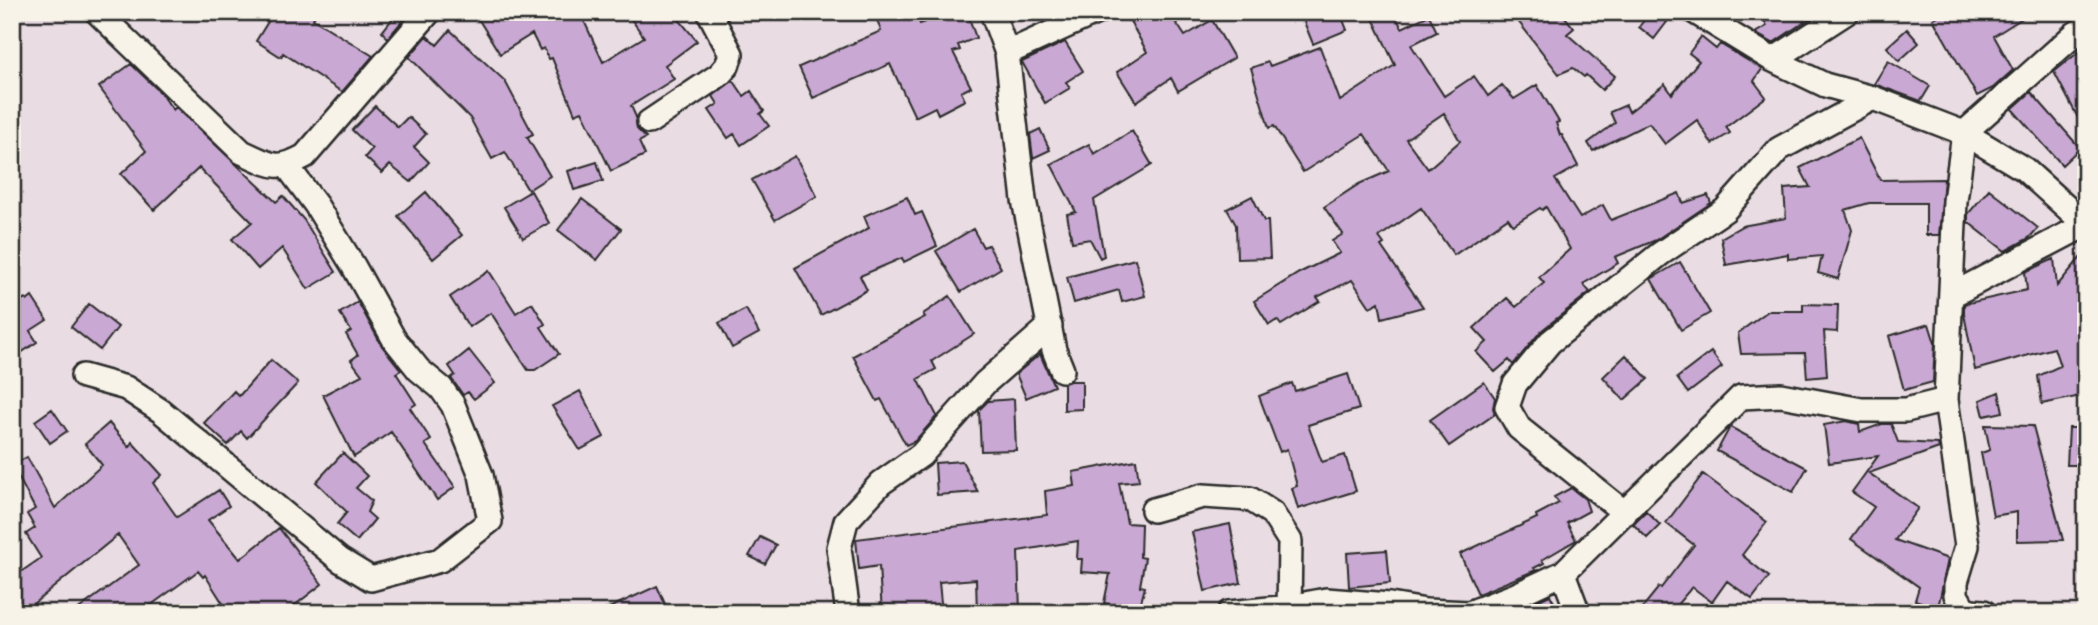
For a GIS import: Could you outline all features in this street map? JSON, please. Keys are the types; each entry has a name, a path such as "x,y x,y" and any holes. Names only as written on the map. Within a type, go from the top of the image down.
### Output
{"street":[{"path":"97,12 242,152 272,166 287,166 305,156 429,12"},
{"path":"649,122 719,75 727,66 731,54 709,12"},
{"path":"992,12 1007,53 1024,200 1054,350 1062,370"},
{"path":"1007,53 1097,12"},
{"path":"1695,12 1773,60 1825,85 1873,98 1964,133 2024,169 2086,225 1952,295"},
{"path":"1773,60 1847,12"},
{"path":"1984,612 1963,607 1956,595 1956,582 1967,546 1946,400 1955,201 1964,133 2086,27"},
{"path":"1625,513 1518,428 1507,407 1516,384 1550,342 1660,254 1726,210 1779,149 1873,98"},
{"path":"83,376 126,388 161,411 340,560 371,579 440,560 490,521 481,475 453,405 441,388 419,370 394,339 316,205 287,166"},
{"path":"848,613 839,548 846,521 881,483 921,455 985,383 1050,326"},
{"path":"1228,613 1289,610 1326,600 1391,604 1426,611 1469,612 1563,573 1741,397 1782,395 1862,410 1906,410 1946,400"},
{"path":"1153,509 1203,496 1250,499 1272,513 1290,541 1289,610"},
{"path":"1563,573 1578,613"}],"building":[{"path":"274,12 317,12 313,19 373,56 342,92 283,53 281,57 256,41"},
{"path":"474,12 580,12 603,62 644,37 626,12 673,12 697,41 665,65 674,79 631,106 637,129 646,138 639,142 645,155 611,171 582,111 575,114 552,58 549,59 544,48 540,50 532,34 500,54"},
{"path":"874,12 915,12 920,24 949,12 967,12 976,38 958,45 960,50 953,52 971,87 961,92 965,100 938,114 935,107 915,117 890,64 813,98 799,67 881,31"},
{"path":"1125,12 1169,12 1185,36 1212,20 1234,58 1178,91 1171,78 1136,102 1117,72 1147,52"},
{"path":"1300,12 1340,12 1347,30 1313,44"},
{"path":"1370,12 1393,12 1402,28 1429,15 1437,32 1411,45 1444,96 1474,76 1488,96 1502,85 1514,99 1537,85 1559,122 1556,123 1560,135 1578,166 1555,179 1580,218 1603,205 1611,220 1679,193 1683,203 1708,195 1711,203 1656,240 1615,257 1618,263 1583,284 1590,292 1541,331 1513,365 1509,360 1495,372 1476,352 1487,342 1474,328 1507,298 1516,307 1544,283 1539,277 1570,249 1546,207 1513,225 1508,218 1454,255 1421,208 1379,237 1384,244 1381,246 1423,307 1382,318 1379,302 1370,307 1352,280 1317,297 1320,301 1281,325 1277,320 1269,325 1254,301 1299,273 1340,253 1332,241 1343,234 1324,207 1359,184 1389,171 1364,134 1303,172 1274,126 1269,128 1251,68 1268,62 1270,66 1320,47 1340,101 1395,65","holes":["1444,113 1460,141 1428,169 1406,139"]},
{"path":"1511,12 1561,12 1574,28 1567,34 1615,76 1602,90 1586,75 1584,77 1573,68 1559,74"},
{"path":"1650,12 1667,22 1654,39 1639,27"},
{"path":"1759,12 1819,12 1773,43 1755,33 1767,26"},
{"path":"1944,12 2032,12 1994,36 2013,70 1993,88 1977,96 1933,19"},
{"path":"397,13 404,19 388,38 382,32"},
{"path":"1907,29 1919,43 1899,61 1887,47"},
{"path":"450,30 505,81 533,134 527,137 550,176 528,190 505,152 492,159 470,118 409,57 427,36 437,45"},
{"path":"1701,37 1716,49 1720,44 1762,69 1754,81 1766,97 1726,127 1730,133 1712,144 1697,120 1665,144 1649,123 1593,151 1588,143 1615,123 1610,112 1626,105 1629,112 1665,84 1672,94 1699,61 1689,53"},
{"path":"1065,42 1083,71 1066,82 1070,88 1045,103 1022,62"},
{"path":"2086,46 2086,133 2054,72"},
{"path":"1888,61 1930,86 1921,101 1874,84"},
{"path":"131,64 161,93 173,110 176,107 276,202 283,196 304,220 336,272 308,289 282,248 258,269 232,239 252,222 199,168 154,210 121,174 146,151 99,87"},
{"path":"733,80 744,96 751,91 764,111 760,114 769,126 741,145 734,134 728,138 709,110 718,104 713,96"},
{"path":"2031,92 2080,148 2062,165 2012,109"},
{"path":"375,106 398,127 408,117 426,134 414,147 429,162 411,182 390,165 382,173 365,157 372,149 352,130"},
{"path":"1040,129 1050,150 1033,158 1030,134"},
{"path":"1132,131 1152,165 1094,200 1104,256 1100,258 1090,239 1072,242 1067,214 1076,212 1051,164 1089,144 1094,154"},
{"path":"1859,138 1880,180 1944,179 1939,235 1926,235 1926,203 1869,203 1845,210 1852,230 1838,279 1818,273 1822,256 1788,259 1788,254 1726,265 1721,238 1742,226 1786,218 1784,189 1810,187 1800,168"},
{"path":"795,156 817,196 775,220 752,180"},
{"path":"597,162 603,181 574,190 568,171"},
{"path":"1989,189 2038,228 2029,238 2005,251 1968,222 1968,214"},
{"path":"531,191 549,223 523,238 504,207"},
{"path":"426,192 462,235 433,259 398,216"},
{"path":"1252,196 1264,221 1268,221 1270,258 1237,259 1236,225 1227,209"},
{"path":"907,197 915,215 922,212 937,246 904,262 902,258 860,276 867,290 821,315 795,268 869,228 864,216"},
{"path":"582,199 621,229 597,260 558,230"},
{"path":"973,229 983,247 988,245 1001,268 961,292 936,251"},
{"path":"2086,251 2086,395 2042,404 2038,376 2060,366 2054,348 1975,370 1964,304 2027,290 2025,272 2054,259 2057,286"},
{"path":"1135,259 1145,296 1122,302 1119,290 1074,303 1067,277"},
{"path":"1680,262 1710,313 1681,330 1651,279"},
{"path":"489,271 516,313 532,303 545,324 541,327 559,354 535,370 528,370 491,313 469,327 450,297"},
{"path":"950,296 974,334 932,361 936,369 918,379 937,416 915,441 906,445 881,399 877,401 853,356 925,317 923,314"},
{"path":"32,297 47,320 30,331 37,342 12,359 12,303 14,305"},
{"path":"358,302 382,346 401,370 396,373 416,404 410,408 431,440 425,444 455,487 437,500 391,432 354,457 323,395 362,375 351,360 358,355 346,334 351,331 340,313"},
{"path":"89,304 118,327 100,350 71,327"},
{"path":"1803,304 1838,305 1837,332 1824,331 1827,376 1807,378 1805,353 1741,354 1738,333 1768,311 1803,311"},
{"path":"746,309 759,333 732,348 719,323"},
{"path":"1929,324 1935,343 1933,382 1904,390 1889,336"},
{"path":"469,350 495,383 474,399 468,392 463,395 451,378 455,375 449,366"},
{"path":"1711,352 1722,367 1688,393 1677,378"},
{"path":"1040,354 1054,386 1026,398 1016,374"},
{"path":"1626,355 1648,379 1624,400 1603,377"},
{"path":"271,360 298,383 247,438 241,431 228,445 204,423 234,391 239,396"},
{"path":"1348,374 1359,409 1308,425 1322,462 1345,455 1356,491 1298,509 1292,488 1297,486 1287,449 1280,452 1259,396 1292,383 1295,391"},
{"path":"1082,381 1082,409 1064,410 1064,383"},
{"path":"1484,382 1495,398 1495,414 1449,446 1430,420"},
{"path":"580,391 604,437 580,450 552,406"},
{"path":"1999,392 2003,412 1984,416 1980,400"},
{"path":"1014,399 1016,450 981,451 979,410 988,401"},
{"path":"52,409 67,431 50,443 35,421"},
{"path":"1846,421 1859,424 1860,432 1882,424 1891,424 1898,442 1938,444 1939,448 1869,473 1918,508 1895,540 1948,559 1938,608 1915,600 1919,587 1851,539 1874,507 1852,492 1878,456 1829,463 1824,425"},
{"path":"109,423 129,447 132,442 162,475 153,483 177,517 219,490 229,506 208,520 240,559 279,528 322,584 285,613 229,613 205,575 203,577 198,571 140,613 73,613 139,565 118,535 22,613 12,613 12,578 41,558 26,534 35,528 27,514 35,509 12,465 27,457 55,508 102,465 85,444"},
{"path":"1985,425 2033,426 2063,540 2017,541 2017,512 1993,516 1981,453 1990,450"},
{"path":"1730,427 1807,468 1793,492 1717,451"},
{"path":"2069,428 2086,428 2086,465 2067,465"},
{"path":"343,453 367,476 356,488 372,501 367,512 375,519 357,541 337,524 347,512 316,482"},
{"path":"1136,460 1139,481 1119,483 1127,523 1141,524 1140,557 1145,558 1140,586 1145,587 1140,606 1126,603 1125,608 1104,603 1110,574 1081,572 1082,559 1077,559 1078,541 1018,551 1020,613 977,613 976,579 939,582 942,613 882,613 879,566 859,569 856,539 1047,515 1045,491 1075,486 1073,472"},
{"path":"962,461 978,492 937,495 935,463"},
{"path":"1703,474 1767,522 1742,555 1769,577 1752,599 1727,581 1712,602 1692,587 1670,613 1638,613 1694,545 1666,523"},
{"path":"1571,488 1585,499 1589,511 1567,523 1576,540 1542,560 1544,563 1534,568 1536,570 1478,594 1460,554 1537,518 1536,515 1559,503 1554,497"},
{"path":"1646,511 1660,525 1647,538 1633,524"},
{"path":"1230,524 1241,583 1205,591 1192,532"},
{"path":"760,537 776,545 765,564 749,556"},
{"path":"1387,550 1390,583 1349,587 1347,553"},
{"path":"657,586 669,613 598,613"},
{"path":"1550,595 1560,613 1509,613 1522,608"}]}
